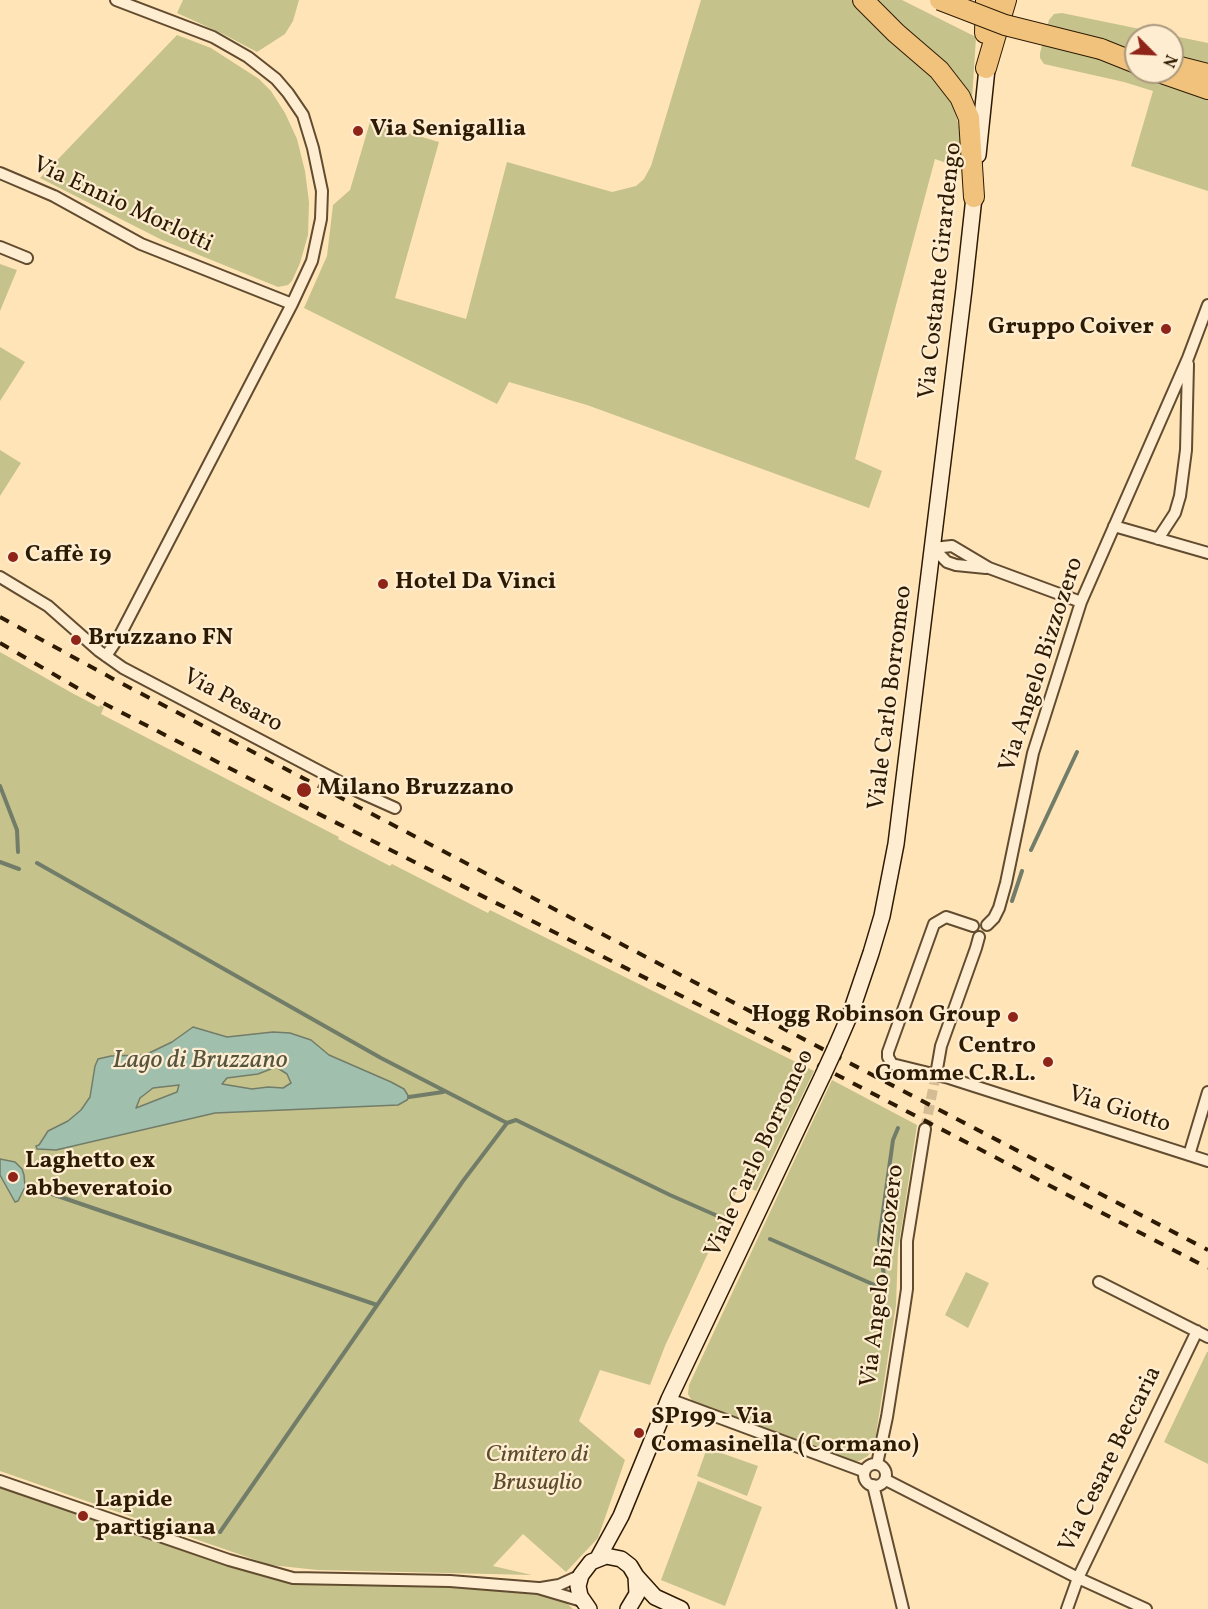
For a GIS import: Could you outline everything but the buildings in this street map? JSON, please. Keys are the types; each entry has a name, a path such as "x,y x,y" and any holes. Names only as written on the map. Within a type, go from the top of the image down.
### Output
{"highway":[{"path":"863,0 896,33 939,70 960,97 969,118 974,197"},
{"path":"940,0 1015,28 1124,53"},
{"path":"986,0 986,68"},
{"path":"986,68 1006,0"},
{"path":"1101,49 1124,58"},
{"path":"1184,58 1208,60"},
{"path":"1184,68 1208,74"},
{"path":"1184,81 1208,89"}],"street":[{"path":"106,656 120,635 292,304 312,261 321,219 322,191 303,115 276,79 246,56 213,37 116,0"},
{"name":"Via Costante Girardengo","path":"933,548 974,197 986,68 997,0"},
{"name":"Via Ennio Morlotti","path":"0,173 54,196 141,244 292,304"},
{"path":"0,247 27,258"},
{"name":"Via Angelo Bizzozero","path":"987,925 999,908 1006,884 1033,753 1081,602 1188,357 1208,305"},
{"name":"Via Angelo Bizzozero","path":"1158,539 1175,513 1182,488 1186,450 1188,357"},
{"path":"1114,526 1208,553"},
{"path":"933,548 952,546 989,568 1081,602"},
{"path":"933,548 947,562 989,568"},
{"name":"Viale Carlo Borromeo","path":"581,1575 591,1562 598,1558 621,1516 669,1399 835,1049 871,953 889,884 899,820 933,548"},
{"name":"Via Pesaro","path":"0,577 48,606 123,668 357,791 395,808"},
{"name":"Via Giotto","path":"973,926 946,917 934,924 888,1052 890,1061 896,1066 949,1078 1208,1161"},
{"path":"937,1069 942,1046 979,937 987,932 987,925 981,921 973,926 973,933 979,937"},
{"path":"1189,1155 1208,1092"},
{"name":"Via Angelo Bizzozero","path":"877,1464 887,1417 907,1289 907,1241 925,1129"},
{"path":"1099,1282 1208,1337"},
{"name":"Via Cesare Beccaria","path":"1067,1609 1078,1578 1197,1332"},
{"path":"669,1399 863,1471"},
{"path":"863,1471 870,1464 877,1464 885,1470 886,1480"},
{"path":"863,1471 864,1478 873,1485 881,1485 886,1480"},
{"path":"886,1480 1078,1578 1146,1609"},
{"path":"0,1481 229,1560 293,1578 450,1581 538,1588 560,1585 581,1575"},
{"path":"873,1485 903,1609"},
{"name":"Viale Carlo Borromeo","path":"621,1516 621,1559"},
{"path":"598,1558 621,1559 630,1566 655,1597 681,1609"},
{"path":"581,1575 578,1586 585,1606"},
{"path":"628,1609 637,1594 636,1576"},
{"path":"538,1588 585,1606"},
{"path":"628,1609 642,1604 665,1603"}],"green space":[{"path":"183,0 299,0 293,21 285,34 257,52 177,13"},
{"path":"701,0 854,0 926,66 954,108 962,148 960,168 935,159 855,459 882,471 869,508 587,405 509,382 497,404 304,308 327,256 333,205 350,190 370,122 439,142 395,298 466,319 507,162 612,192 636,186 644,179 651,166"},
{"path":"871,0 902,0 976,37 971,116"},
{"path":"1062,13 1124,26 1124,82 1044,64 1040,53 1049,20 1054,14"},
{"path":"177,35 211,48 259,79 271,91 285,113 297,139 305,171 309,202 308,235 300,263 288,285 278,287 162,240 40,178"},
{"path":"1184,38 1208,43 1208,191 1131,166 1153,91 1130,84 1184,84"},
{"path":"0,264 17,270 0,311"},
{"path":"0,347 25,362 0,401"},
{"path":"0,450 21,463 0,496"},
{"name":"Cimitero di Brusuglio","path":"0,652 72,693 99,707 100,705 104,707 101,714 339,837 338,839 390,866 392,864 488,913 490,910 814,1071 756,1191 740,1184 665,1346 650,1385 600,1370 579,1421 625,1460 598,1538 566,1572 523,1534 493,1566 532,1575 318,1570 270,1565 0,1471"},
{"path":"832,1080 917,1125 898,1250 896,1305 874,1447 868,1456 859,1461 850,1462 692,1401 688,1394 689,1385"},
{"path":"966,1272 989,1283 968,1328 945,1315"},
{"path":"1208,1352 1208,1464 1164,1442"},
{"path":"707,1448 758,1466 747,1496 697,1476"},
{"path":"0,1478 279,1573 534,1590 567,1603 573,1609 0,1609"},
{"path":"698,1481 762,1507 725,1606 661,1580"}],"water":[{"name":"Lago di Bruzzano","path":"193,1027 227,1037 273,1032 290,1033 311,1040 329,1055 391,1082 404,1089 409,1097 398,1105 215,1113 56,1150 37,1149 36,1146 48,1131 68,1121 81,1110 90,1097 98,1059 111,1056 145,1055 172,1042","holes":["276,1067 287,1074 291,1083 283,1088 252,1089 222,1084 227,1078 258,1074","179,1085 177,1092 136,1108 140,1098 153,1088"]},
{"path":"0,1159 15,1162 22,1169 25,1187 18,1201 15,1202 0,1175"}],"waterway":[{"path":"1031,850 1077,752"},
{"path":"0,786 17,830 18,852"},
{"path":"0,862 19,869"},
{"path":"37,863 381,1058 507,1123"},
{"path":"1012,901 1022,871"},
{"path":"409,1097 443,1092"},
{"path":"220,1532 463,1181 507,1123 516,1120 729,1221"},
{"path":"770,1239 886,1290 879,1240 893,1140 898,1128"},
{"path":"43,1191 377,1305"}],"tunnel":[{"path":"925,1129 937,1069"}],"railway":[{"path":"0,617 117,681 1208,1250"},
{"path":"0,643 105,704 791,1051 1208,1268"}],"place":[{"name":"Via Senigallia","path":"358,131"},
{"name":"Gruppo Coiver","path":"1166,329"},
{"name":"Caffè 19","path":"13,557"},
{"name":"Hotel Da Vinci","path":"383,584"},
{"name":"Bruzzano FN","path":"76,640"},
{"name":"Milano Bruzzano","path":"304,790"},
{"name":"Hogg Robinson Group","path":"1013,1017"},
{"name":"Centro Gomme C.R.L.","path":"1048,1062"},
{"name":"Laghetto ex abbeveratoio","path":"13,1177"},
{"name":"SP199 - Via Comasinella (Cormano)","path":"639,1433"},
{"name":"Lapide partigiana","path":"83,1516"}]}
